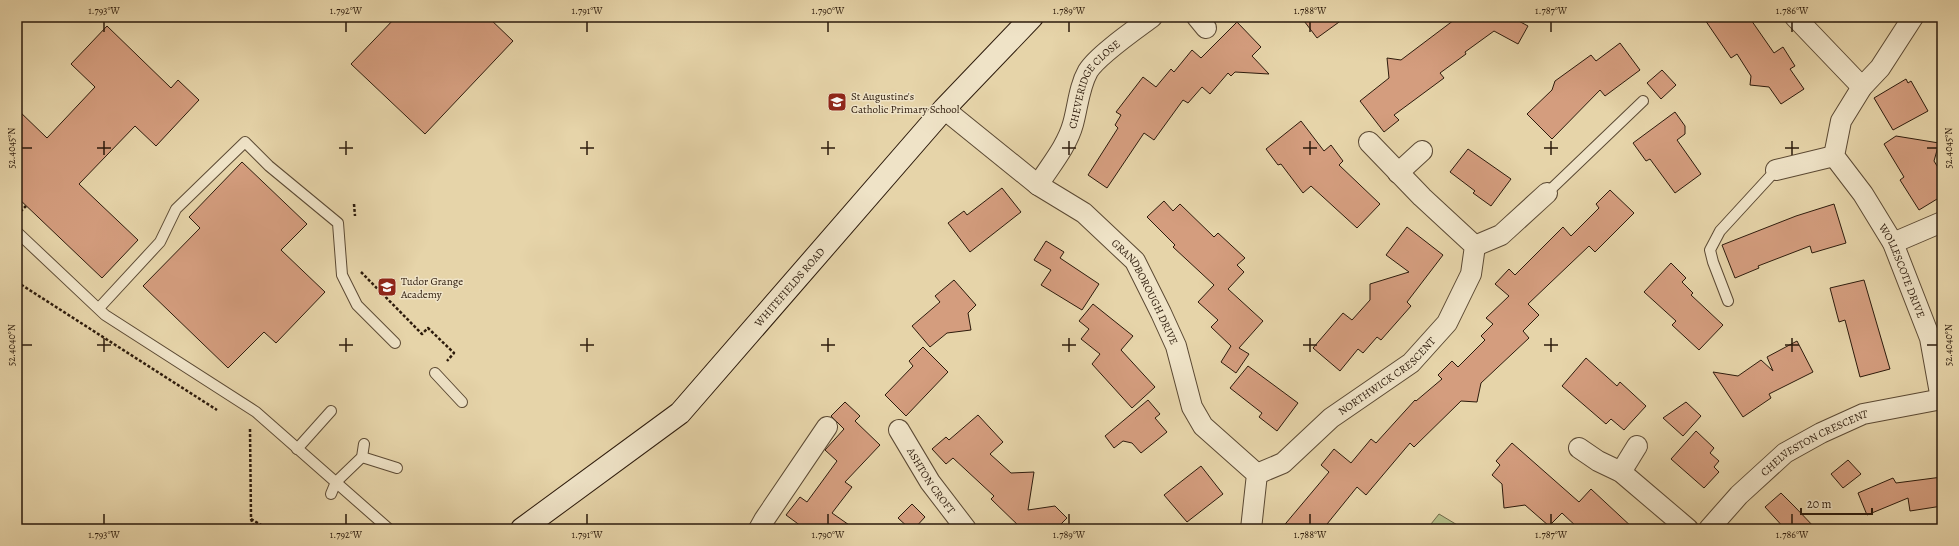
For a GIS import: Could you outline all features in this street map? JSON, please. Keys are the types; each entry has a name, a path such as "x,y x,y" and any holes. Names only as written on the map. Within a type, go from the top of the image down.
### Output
{"street":[{"name":"WHITEFIELDS ROAD","path":"522,529 680,413 944,109 1032,17"},
{"name":"CHEVERIDGE CLOSE","path":"1038,185 1063,147 1073,124 1077,100 1089,70 1110,49 1152,17"},
{"path":"1795,17 1862,87"},
{"path":"1776,170 1834,156 1842,121 1862,87 1880,68 1913,17"},
{"name":"GRANDBOROUGH DRIVE","path":"944,109 1038,185 1084,213 1135,262 1162,313 1176,346 1192,406 1203,426 1257,474"},
{"path":"1369,142 1439,214 1475,246 1501,236 1547,192"},
{"path":"1398,173 1422,151"},
{"name":"WOLLESCOTE DRIVE","path":"1834,156 1863,194 1893,243 1930,338 1942,399"},
{"path":"1893,243 1942,222"},
{"name":"NORTHWICK CRESCENT","path":"1257,474 1284,463 1331,418 1411,363 1447,323 1471,274 1475,246"},
{"name":"CHELVESTON CRESCENT","path":"1709,529 1739,495 1785,453 1820,433 1863,414 1942,399"},
{"path":"759,529 827,427"},
{"name":"ASHTON CROFT","path":"900,430 930,482 966,529"},
{"path":"1621,472 1637,446"},
{"path":"1579,448 1598,461 1621,472 1688,529"},
{"path":"1251,529 1257,474"}],"lane":[{"path":"1547,192 1643,101"},
{"path":"99,308 160,242 176,209 245,142 269,166 338,223 342,275 357,305 395,343"},
{"path":"1728,301 1710,250 1720,231 1776,170"},
{"path":"17,232 106,315 256,412 389,529"},
{"path":"435,373 462,402"},
{"path":"297,449 331,411"},
{"path":"331,494 336,482 362,457 364,444"},
{"path":"362,457 397,468"}],"path":[{"path":"354,204 355,219"},
{"path":"17,215 26,206"},
{"path":"359,270 422,334 428,328 454,353 435,373"},
{"path":"17,282 223,414"},
{"path":"255,529 251,519 250,431 256,412"},
{"path":"243,426 250,431"},
{"path":"251,519 268,529"}],"green space":[{"path":"1439,514 1464,529 1427,529"}],"building":[{"path":"396,17 488,17 513,41 425,134 351,64"},
{"path":"1301,17 1346,17 1317,38"},
{"path":"1458,17 1514,17 1513,18 1528,26 1518,44 1494,31 1465,52 1466,54 1440,73 1444,78 1394,115 1399,120 1384,132 1360,101 1389,78 1387,58 1401,60"},
{"path":"1703,17 1749,17 1774,53 1783,47 1795,66 1790,69 1804,89 1781,104 1769,87 1750,85 1751,76 1737,54 1731,58"},
{"path":"1237,22 1261,47 1252,56 1269,74 1235,72 1231,76 1228,73 1210,94 1202,87 1188,103 1183,100 1154,140 1144,133 1107,188 1088,175 1118,128 1115,125 1121,115 1116,112 1143,77 1156,87 1171,69 1174,72 1192,50 1201,58"},
{"path":"107,26 171,88 178,80 199,100 156,146 135,126 79,184 138,240 102,278 17,197 17,109 47,138 95,87 71,64"},
{"path":"1620,43 1640,70 1605,96 1600,90 1552,139 1527,114 1552,90 1555,81 1591,55 1596,61"},
{"path":"1662,70 1676,85 1661,99 1647,83"},
{"path":"1906,79 1908,83 1911,81 1928,111 1893,130 1874,98"},
{"path":"1675,112 1685,126 1685,134 1677,140 1701,174 1675,193 1650,159 1646,161 1633,143"},
{"path":"1301,121 1324,151 1331,145 1343,161 1339,165 1380,204 1357,228 1311,186 1303,193 1281,164 1278,165 1266,149"},
{"path":"1896,136 1939,143 1934,161 1942,174 1942,196 1919,210 1900,180 1904,177 1884,144"},
{"path":"1468,149 1511,179 1491,206 1473,193 1475,191 1450,172"},
{"path":"242,162 307,224 281,250 325,292 276,343 264,332 228,368 143,286 200,228 189,217"},
{"path":"1002,188 1021,212 970,252 948,223 964,211 967,215"},
{"path":"1610,190 1634,213 1595,252 1589,246 1528,304 1539,315 1523,331 1529,338 1481,383 1477,402 1461,401 1414,447 1410,443 1366,495 1357,487 1323,529 1281,529 1329,472 1321,465 1334,449 1351,463 1371,439 1376,443 1415,400 1416,401 1442,379 1438,375 1452,361 1458,367 1485,340 1481,336 1493,324 1486,318 1509,296 1495,284 1509,269 1515,275 1563,227 1571,236 1599,208 1596,204"},
{"path":"1164,201 1173,211 1180,204 1214,237 1218,233 1245,258 1237,265 1244,272 1228,289 1263,321 1239,348 1249,354 1236,373 1221,362 1231,346 1211,327 1218,320 1198,302 1214,285 1173,247 1175,245 1147,217"},
{"path":"1834,204 1846,243 1812,253 1810,246 1758,266 1759,268 1735,278 1722,245 1796,216"},
{"path":"1407,227 1443,255 1407,302 1411,306 1381,340 1377,337 1363,353 1358,349 1340,371 1313,348 1343,313 1352,320 1370,300 1370,284 1409,272 1386,255"},
{"path":"1046,241 1064,252 1060,258 1099,284 1082,310 1041,285 1051,270 1034,260"},
{"path":"1671,263 1686,278 1682,282 1693,293 1691,295 1723,325 1699,350 1672,325 1676,321 1644,292"},
{"path":"954,280 976,305 968,313 971,330 947,333 930,347 912,326 940,302 935,296"},
{"path":"1864,280 1890,369 1860,377 1845,320 1839,322 1830,288"},
{"path":"1093,304 1133,336 1121,350 1155,387 1132,408 1092,364 1100,354 1081,339 1089,329 1079,321"},
{"path":"1797,341 1813,372 1769,394 1771,398 1743,417 1713,372 1738,376 1761,360 1773,371 1767,357"},
{"path":"923,347 948,372 906,416 885,395 913,366 909,361"},
{"path":"1586,358 1617,386 1620,382 1646,406 1624,430 1611,419 1606,424 1562,386"},
{"path":"1248,366 1298,403 1277,431 1259,417 1262,413 1230,388"},
{"path":"1148,400 1160,414 1155,418 1167,432 1141,453 1132,443 1123,441 1114,448 1105,436"},
{"path":"845,402 860,416 855,421 880,445 845,482 852,487 832,513 852,527 817,527 816,529 805,529 786,515 800,497 807,502 837,461 825,450 844,429 831,416"},
{"path":"1686,402 1701,416 1683,436 1663,418"},
{"path":"978,415 1003,442 990,454 1011,473 1034,472 1028,510 1055,506 1067,518 1056,529 1022,529 991,499 994,496 953,458 946,464 932,449 946,437 949,440"},
{"path":"1696,431 1714,448 1710,453 1719,461 1714,467 1719,472 1704,488 1671,459"},
{"path":"1512,443 1579,502 1591,489 1634,529 1579,529 1562,513 1549,526 1525,505 1504,508 1502,484 1492,475 1500,465 1496,461"},
{"path":"1848,460 1861,474 1843,488 1831,474"},
{"path":"1201,466 1223,494 1187,522 1164,495"},
{"path":"1942,477 1942,506 1910,511 1908,498 1867,515 1858,493 1893,478 1896,483"},
{"path":"1781,493 1816,529 1785,529 1765,507"},
{"path":"912,504 925,517 914,529 910,529 898,518"}],"place":[{"name":"St Augustine's Catholic Primary School","path":"837,102"},
{"name":"Tudor Grange Academy","path":"387,287"}]}
